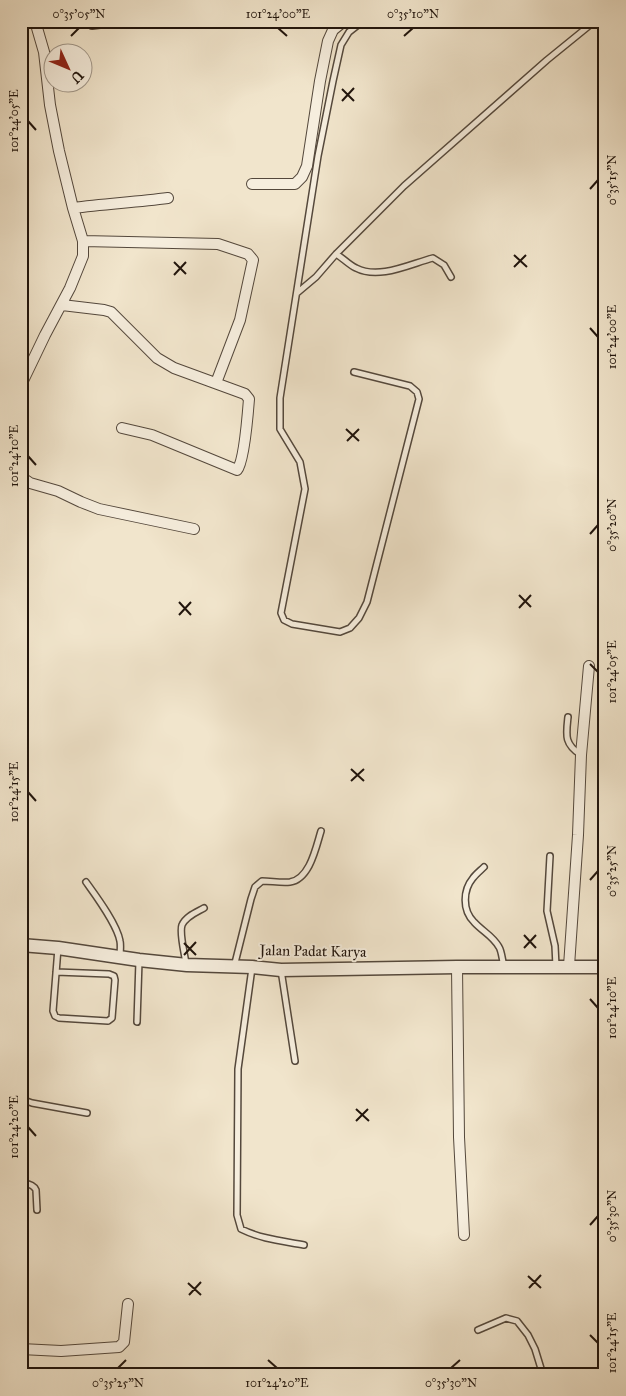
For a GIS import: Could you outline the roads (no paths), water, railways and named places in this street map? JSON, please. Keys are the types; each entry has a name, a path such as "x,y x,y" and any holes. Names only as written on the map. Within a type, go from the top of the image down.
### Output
{"street":[{"path":"21,385 45,334 62,304 83,256 83,241 59,151 50,104 44,52 35,21"},
{"path":"92,24 116,21"},
{"path":"252,184 296,184 302,177 307,166 328,41 333,30 344,21"},
{"path":"73,208 168,198"},
{"path":"83,241 218,244 248,254 251,257 253,260 240,320 216,382"},
{"path":"62,304 112,312 157,358 174,368 245,394 249,399 242,455 237,470 152,436 122,428"},
{"path":"21,477 30,483 58,491 99,509 194,529"},
{"path":"570,966 581,755 589,666"},
{"name":"Jalan Padat Karya","path":"21,945 187,965 281,970 605,967"},
{"path":"457,967 459,1137 464,1235"},
{"path":"21,1349 61,1351 119,1347 124,1342 128,1304"}],"lane":[{"path":"354,372 410,386 417,392 419,399 368,602 350,628 340,632 292,624 284,620 280,613 304,489 300,462 280,429 280,398 318,156 341,45 349,32 363,21"},
{"path":"296,293 316,277 336,254 404,186 547,60 595,21"},
{"path":"336,254 356,268 372,273 389,271 433,258 444,265 451,278"},
{"path":"568,716 568,744 581,755"},
{"path":"233,967 250,899 255,887 262,881 290,882 303,875 311,860 321,830"},
{"path":"550,856 547,912 555,946 556,967"},
{"path":"484,867 469,884 466,890 465,904 467,913 473,922 489,934 500,948 504,967"},
{"path":"86,882 113,924 120,941 120,958"},
{"path":"187,965 182,924 191,915 204,908"},
{"path":"56,972 109,974 114,976 112,1018 108,1021 59,1018 54,1016 53,1011 56,972 58,948"},
{"path":"137,1022 139,960"},
{"path":"252,967 238,1069 237,1215 241,1229 250,1234 304,1245"},
{"path":"281,970 295,1061"},
{"path":"21,1099 87,1114"},
{"path":"21,1184 29,1183 35,1188 37,1210"},
{"path":"478,1330 506,1318 517,1322 535,1348 543,1375"}]}
